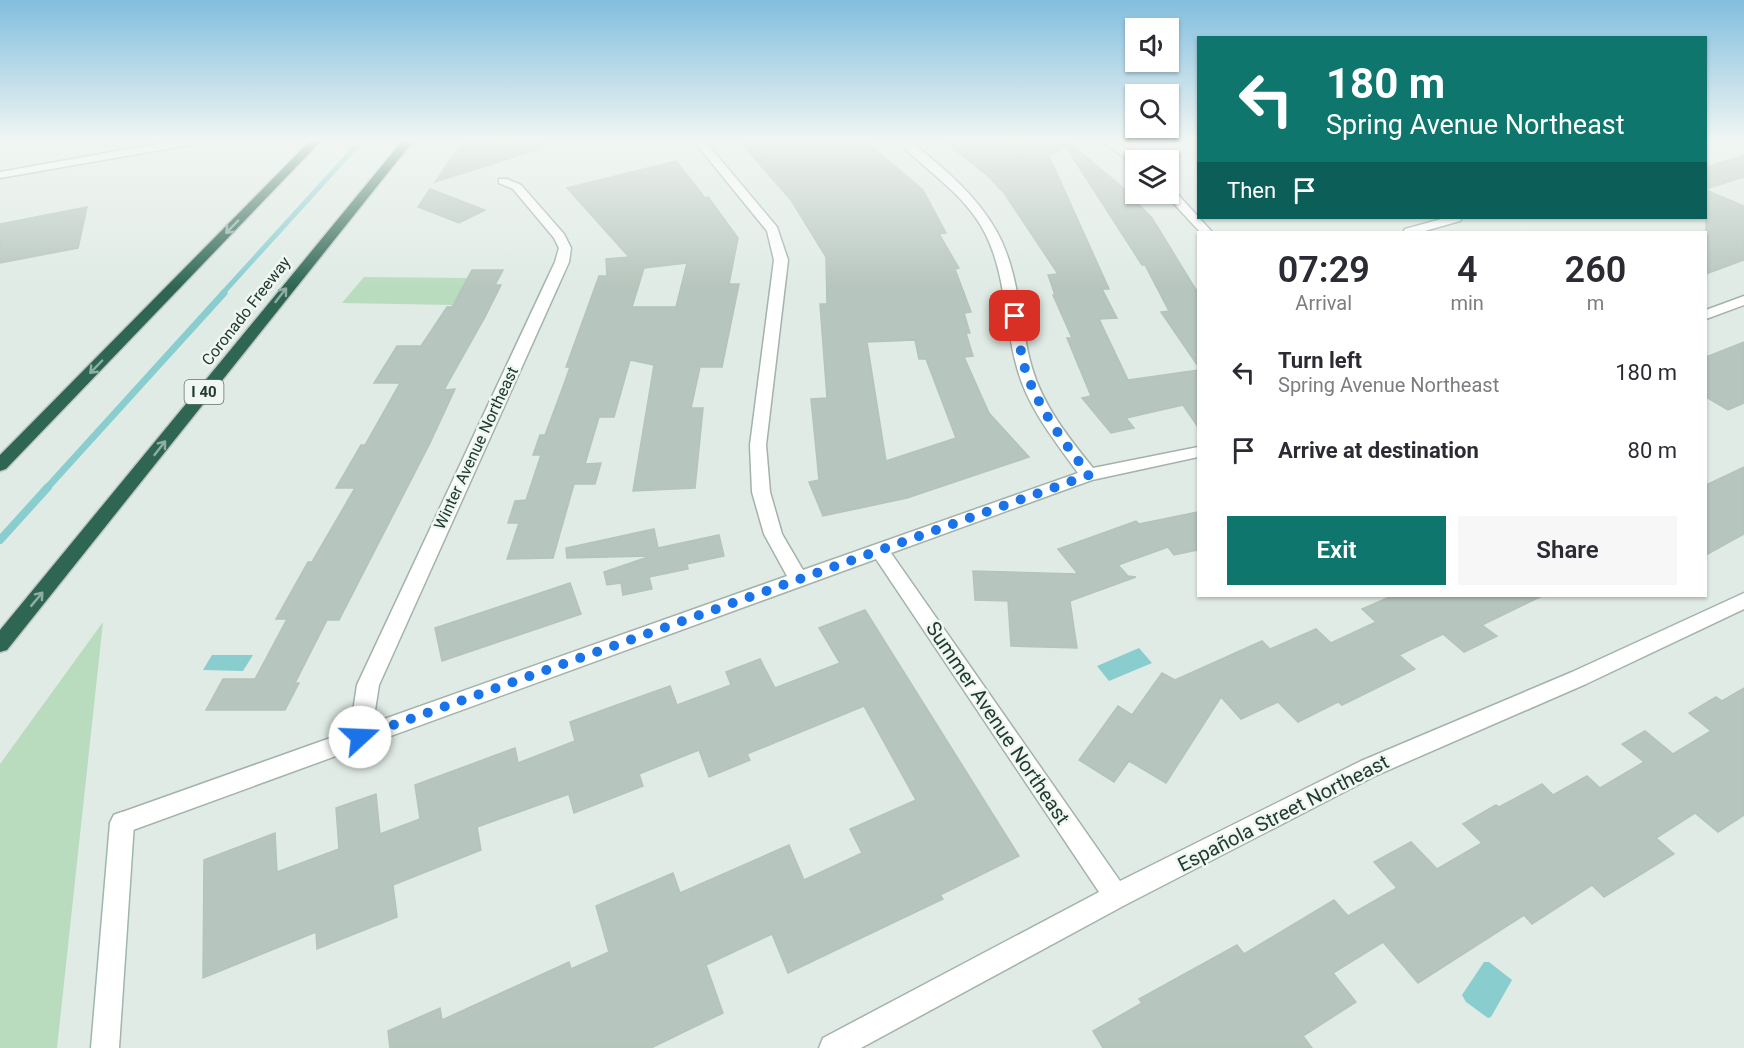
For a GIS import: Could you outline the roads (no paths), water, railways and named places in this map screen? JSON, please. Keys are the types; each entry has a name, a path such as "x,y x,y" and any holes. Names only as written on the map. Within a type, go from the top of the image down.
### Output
{"highway":[{"path":"0,465 269,189"},
{"name":"Coronado Freeway","path":"0,644 105,517 368,189"}],"street":[{"name":"Winter Avenue Northeast","path":"360,737 368,685 562,262 565,248 560,237 519,189"},
{"path":"739,189 773,230 781,260 758,445 760,481 773,534 799,580"},
{"path":"958,189 966,196 992,232 1002,255 1025,369 1037,400 1056,431 1089,475"},
{"path":"1179,202 1205,231"},
{"path":"1412,231 1453,219"},
{"path":"1707,315 1744,300"},
{"path":"105,1048 122,823 1089,475 1197,452"},
{"name":"Summer Avenue Northeast","path":"880,551 1116,896"},
{"name":"Española Street Northeast","path":"833,1048 1116,896 1369,768 1579,678 1744,600"}],"water":[{"path":"1139,648 1152,663 1109,681 1097,666"},
{"path":"212,655 253,655 243,671 203,670"},
{"path":"1484,962 1489,962 1512,980 1491,1017 1488,1018 1466,1002 1462,995"}],"waterway":[{"path":"222,294 318,189"},
{"path":"46,489 224,293"},
{"path":"0,540 48,487"}]}
